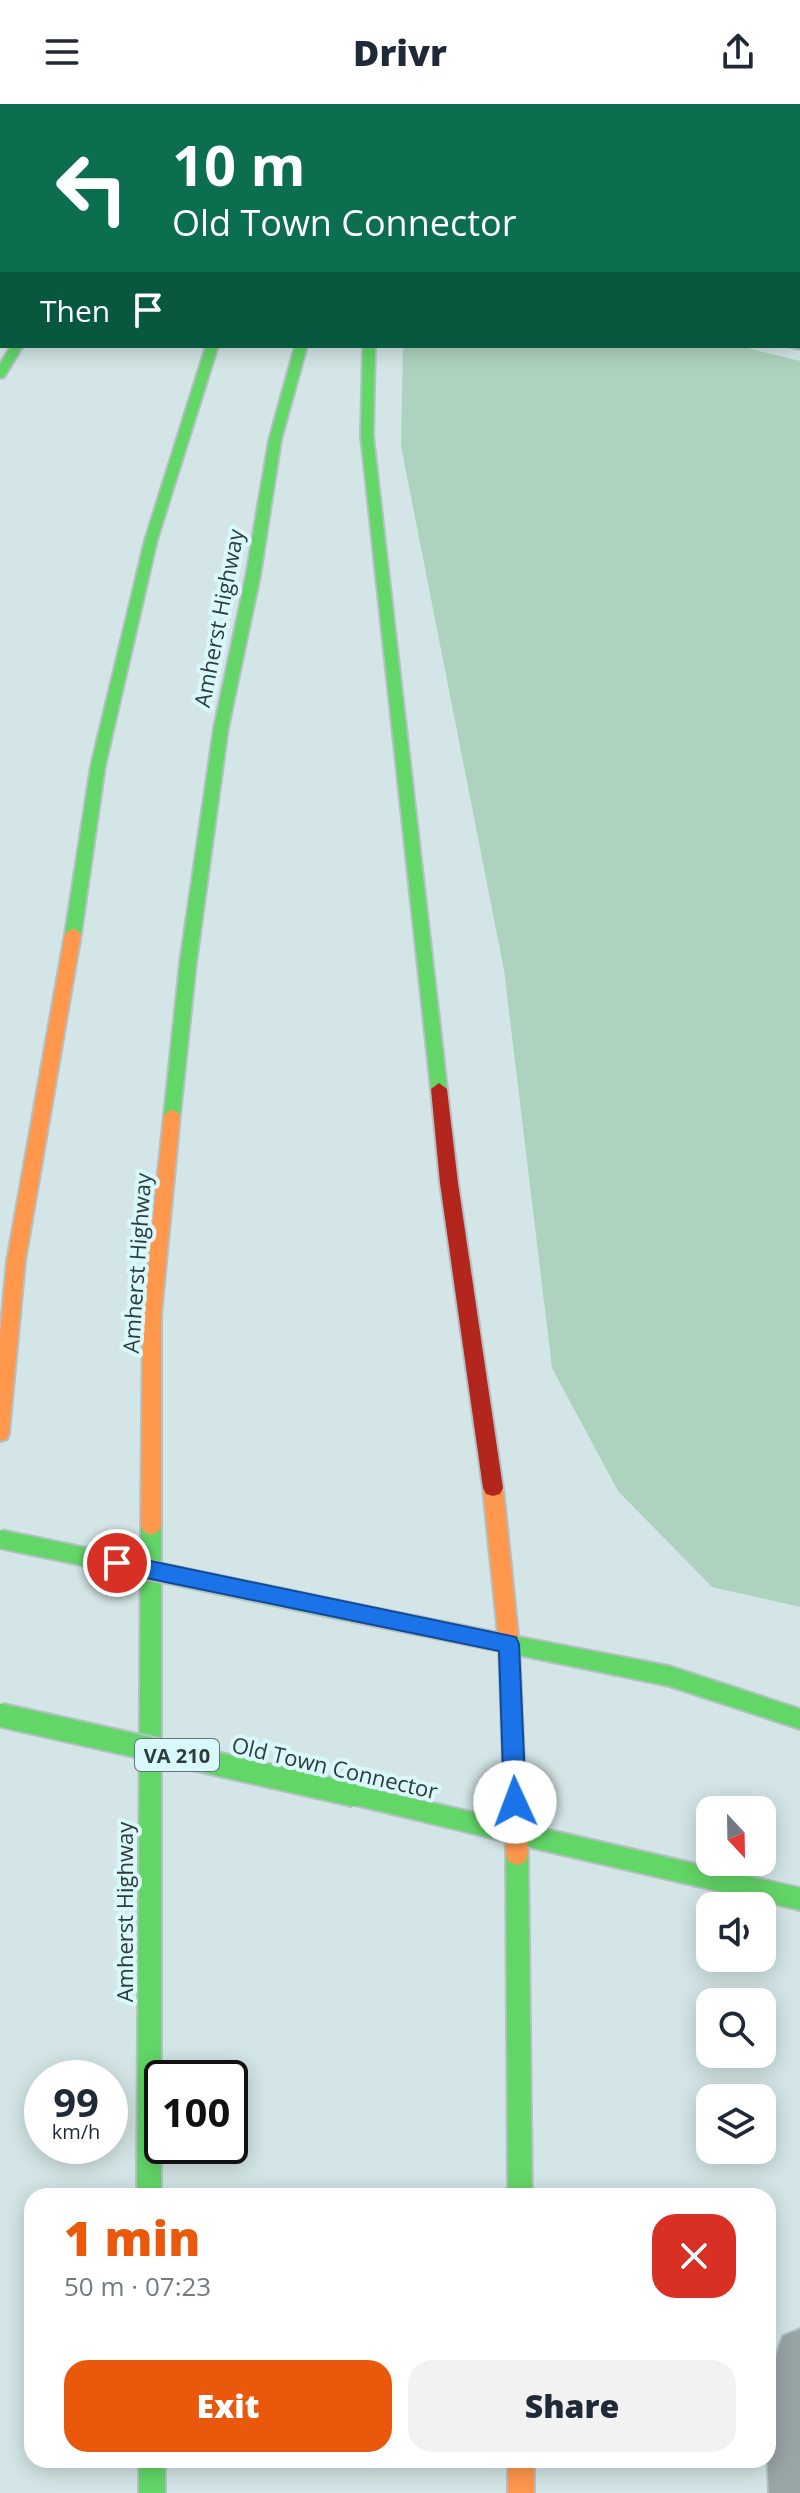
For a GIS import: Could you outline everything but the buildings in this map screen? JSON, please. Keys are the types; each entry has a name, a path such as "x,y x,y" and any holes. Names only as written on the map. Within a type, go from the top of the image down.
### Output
{"main road":[{"path":"0,374 16,348"},
{"path":"0,1433 16,1261 61,1011 98,766 151,540 211,348"},
{"name":"Amherst Highway","path":"149,2188 152,1315 188,963 221,728 253,576 275,440 300,348"},
{"path":"369,348 367,436 449,1183 499,1531 509,1644 516,1833 520,2188"},
{"path":"0,1539 669,1676 800,1719"},
{"name":"Old Town Connector","path":"0,1715 800,1899"},
{"path":"152,2468 152,2493"},
{"path":"521,2468 521,2493"}],"lane":[{"path":"794,2493 790,2406 800,2353"}],"green space":[{"path":"403,348 747,348 800,361 800,1607 712,1587 618,1491 552,1368 504,970 401,446"}],"traffic: fast":[{"path":"0,374 16,348"},
{"path":"73,934 98,766 151,540 211,348"},
{"path":"172,1115 188,963 221,728 253,576 275,440 300,348"},
{"path":"369,348 367,436 439,1089"},
{"path":"149,2188 151,1526"},
{"path":"0,1539 350,1612"},
{"path":"509,1644 669,1676 800,1719"},
{"path":"0,1715 355,1795"},
{"path":"355,1795 516,1833"},
{"path":"516,1833 800,1899"},
{"path":"517,1854 520,2188"},
{"path":"152,2468 152,2493"}],"traffic: slow":[{"path":"0,1433 16,1261 73,934"},
{"path":"151,1526 152,1315 172,1115"},
{"path":"493,1488 509,1644 517,1854"},
{"path":"521,2468 521,2493"}],"traffic: jam":[{"path":"439,1089 449,1183 493,1488"},
{"path":"350,1612 509,1644"}],"route":[{"path":"117,1563 509,1644 515,1802"}]}
